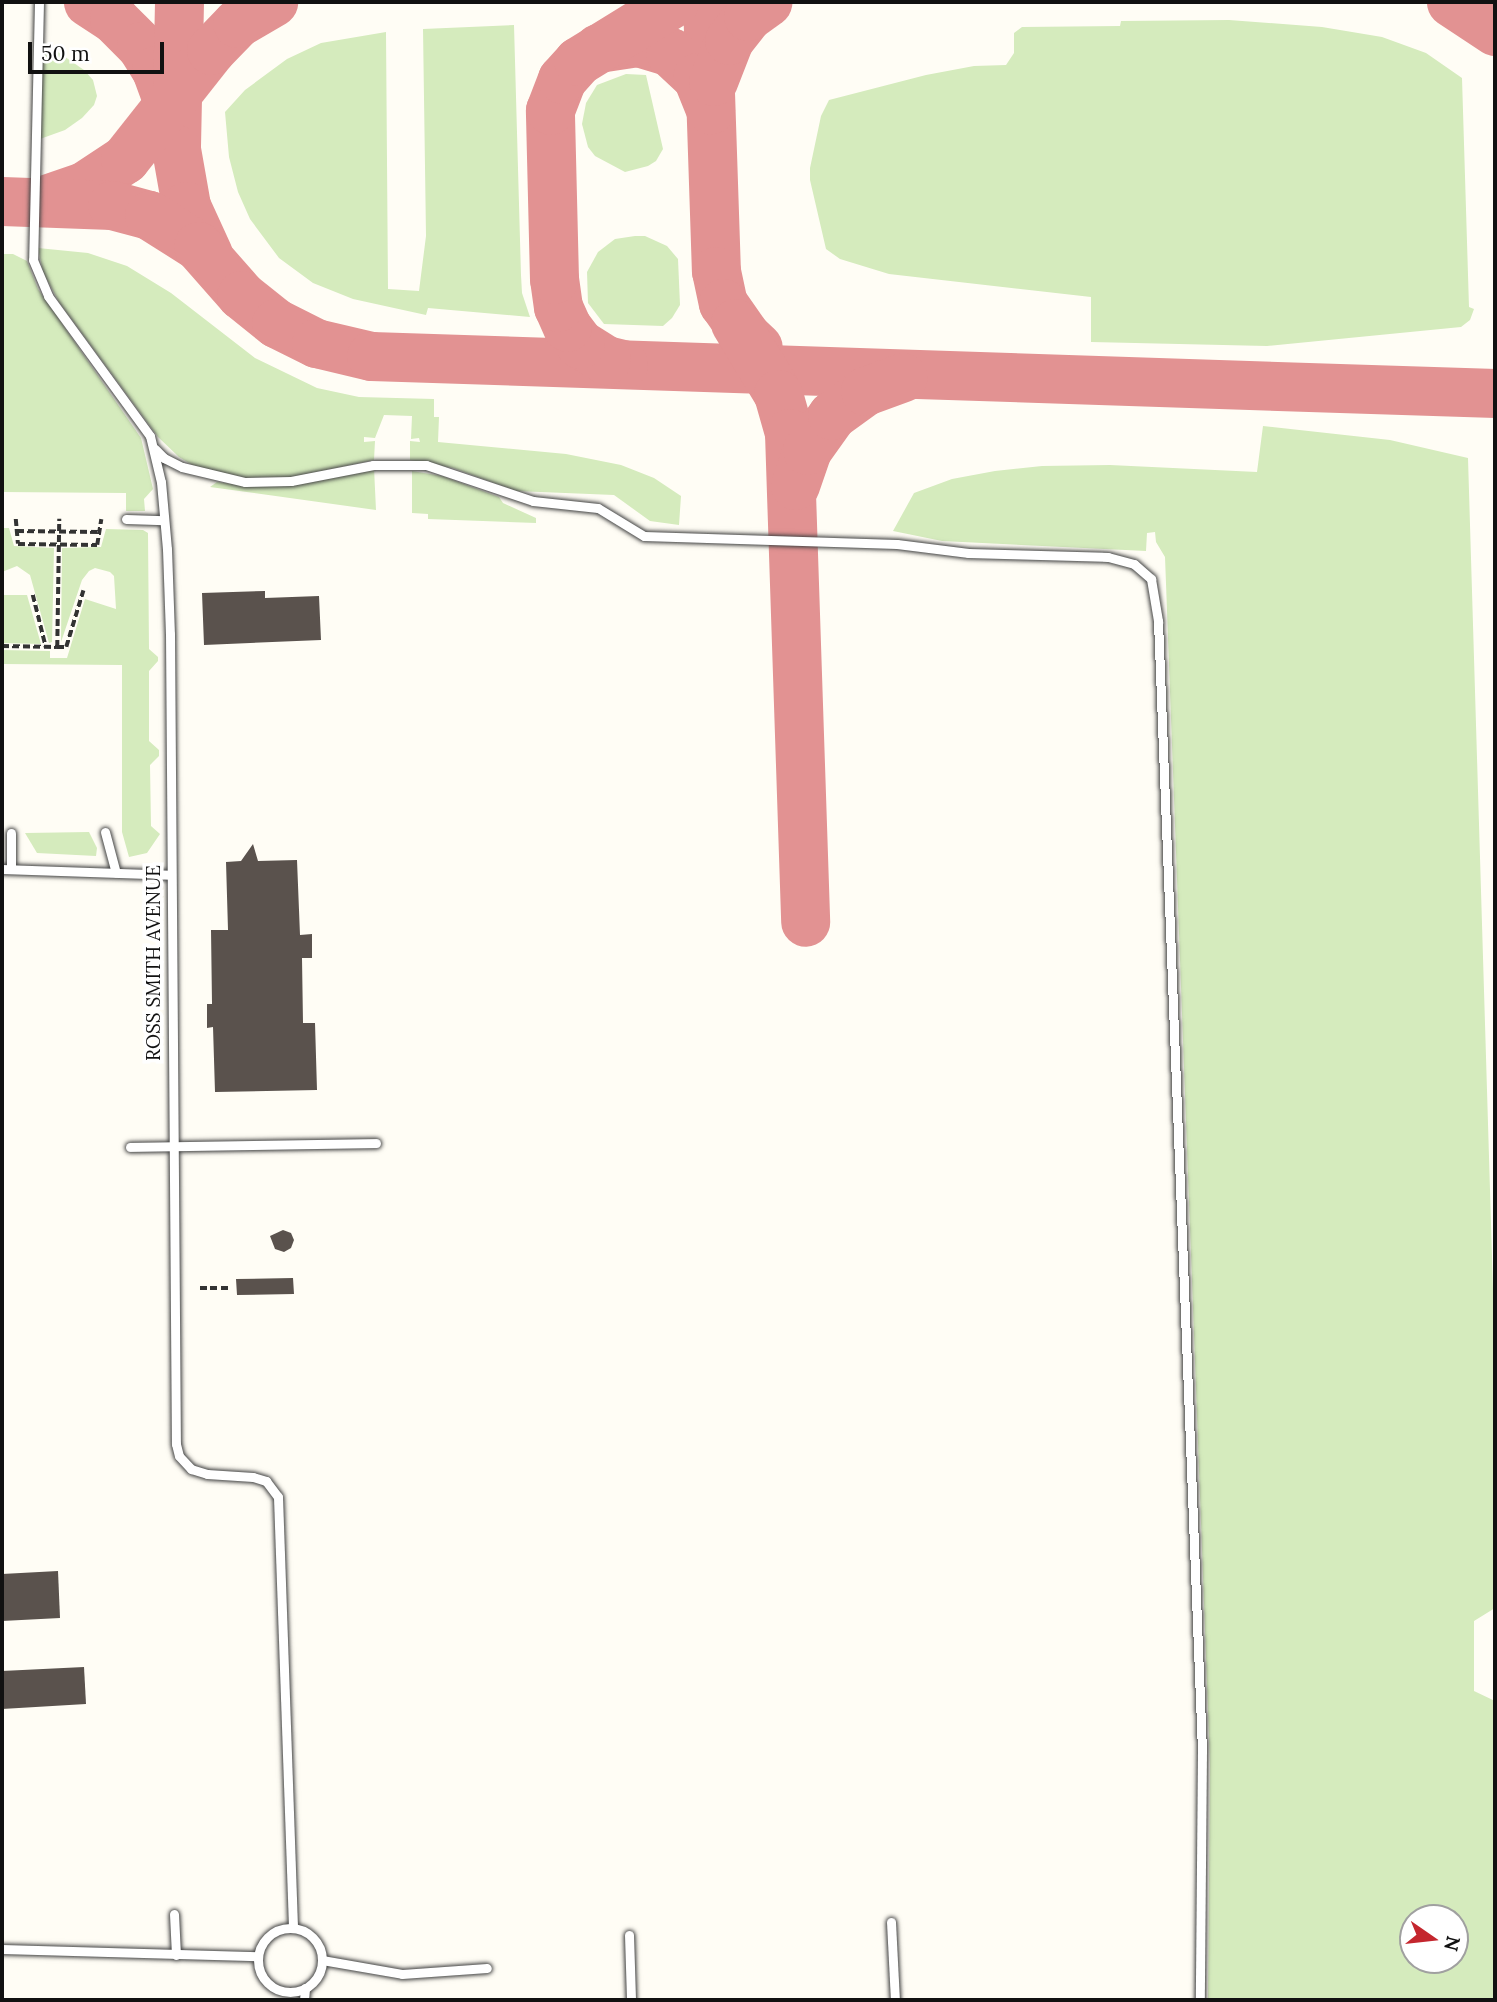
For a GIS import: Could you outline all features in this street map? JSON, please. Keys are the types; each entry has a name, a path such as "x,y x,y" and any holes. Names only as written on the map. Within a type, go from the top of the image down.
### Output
{"lane":[{"path":"39,2 33,260 48,296 146,429 155,450 163,458 182,467 245,482 290,481 382,464 426,465 533,501 598,508 644,536 897,544 968,553 1108,557 1134,564 1151,579 1158,621 1202,1750 1200,2000"},
{"name":"ROSS SMITH AVENUE","path":"155,450 161,482 170,634 176,1444 179,1456 191,1469 207,1474 253,1477 266,1481 278,1497 293,1928"},
{"path":"126,519 164,520"},
{"path":"11,832 6,869 170,875"},
{"path":"105,832 116,873"},
{"path":"130,1147 376,1143"},
{"path":"174,1914 176,1955"},
{"path":"891,1922 895,2000"},
{"path":"275,1989 295,1992 314,1981 322,1961 320,1951 310,1935 293,1928 274,1932 266,1938 258,1956 261,1976 275,1989 279,2000"},
{"path":"629,1935 631,2000"},
{"path":"2,1949 258,1956"},
{"path":"322,1961 401,1974 487,1968"},
{"path":"304,2000 305,1988"}],"path":[{"path":"16,519 18,544 97,545 101,519"},
{"path":"57,647 59,519"},
{"path":"16,531 99,532"},
{"path":"2,646 66,647 83,591"},
{"path":"33,595 46,646"},
{"path":"200,1288 229,1288"}],"green space":[{"path":"1229,20 1322,27 1382,37 1426,53 1462,78 1469,307 1474,309 1470,320 1461,327 1267,346 1091,342 1091,297 889,274 840,259 826,249 810,180 810,168 821,116 829,100 926,75 974,66 1006,65 1014,53 1014,33 1022,27 1120,26 1121,21"},
{"path":"514,25 521,275 522,293 530,317 428,308 426,315 353,299 313,283 279,258 250,219 238,192 229,157 225,112 245,90 287,59 321,43 386,32 388,289 419,291 426,236 423,29"},
{"path":"42,46 55,50 84,70 93,80 97,96 94,105 82,118 65,130 40,139"},
{"path":"626,74 646,75 663,149 656,161 648,166 625,172 595,156 588,147 582,124 586,103 597,85"},
{"path":"645,236 667,246 678,259 680,305 663,326 604,324 588,303 587,272 598,252 615,239"},
{"path":"38,248 88,253 127,266 171,293 255,358 317,388 359,397 434,399 434,417 439,417 438,442 566,454 621,465 654,478 681,496 679,525 650,521 614,495 516,491 453,468 410,460 410,441 420,442 419,438 411,439 412,416 384,415 375,438 364,437 364,442 375,441 374,460 293,477 241,478 194,466 179,457 158,437 59,302 43,272"},
{"path":"2,254 13,254 27,261 38,289 141,438 153,489 144,499 145,511 126,511 126,493 2,492"},
{"path":"1263,426 1390,440 1468,458 1495,1356 1495,1608 1474,1621 1474,1691 1495,1701 1495,2000 1208,2000 1210,1764 1165,557 1156,542 1155,532 1147,533 1146,551 942,541 893,531 914,493 952,479 1042,466 1110,465 1257,472"},
{"path":"374,468 376,510 210,487 217,482 276,486"},
{"path":"412,471 442,476 499,497 503,503 536,518 536,523 428,519 428,514 412,513"},
{"path":"2,528 9,528 14,546 54,548 52,642 49,643 30,575 17,566 2,572"},
{"path":"106,529 143,530 148,533 149,649 158,657 158,661 149,671 149,741 159,750 159,756 150,765 151,826 160,834 147,853 129,857 122,832 122,665 2,664 2,650 50,651 50,658 67,658 85,599 116,609 114,576 110,572 95,568 89,571 82,580 61,642 62,548 101,547"},
{"path":"2,595 27,595 41,644 2,643"},
{"path":"89,832 97,848 96,856 37,853 25,833"}],"building":[{"path":"265,591 265,598 319,596 321,640 204,645 202,593"},
{"path":"253,844 258,861 297,860 300,935 312,934 312,958 302,958 303,1023 315,1023 317,1090 215,1092 213,1027 207,1028 207,1004 212,1004 211,930 228,930 226,862 241,861"},
{"path":"283,1230 291,1233 294,1240 291,1248 284,1252 275,1249 270,1236"},
{"path":"293,1278 294,1294 237,1295 236,1279"},
{"path":"58,1571 60,1618 2,1621 2,1574"},
{"path":"84,1667 86,1704 2,1709 2,1671"}],"taxiway":[{"path":"88,2 114,19 141,46 156,70 171,111"},
{"path":"179,2 176,149 186,206 208,254"},
{"path":"49,198 84,186 125,159 211,50 237,23 273,2"},
{"path":"623,364 606,360 580,344 567,327 558,307 554,279 550,110 562,79 578,61 674,2"},
{"path":"707,2 716,271 723,303 746,336 758,347"},
{"path":"713,81 729,40 748,16 767,2"},
{"path":"1451,2 1495,31"},
{"path":"598,48 638,42 670,52 697,77 710,110"},
{"path":"2,201 112,205 149,215 198,246 241,295 276,323 316,343 371,356 1495,393"},
{"path":"735,323 778,394 789,433 805,922"},
{"path":"795,485 807,450 832,415 865,391 903,377"}]}
